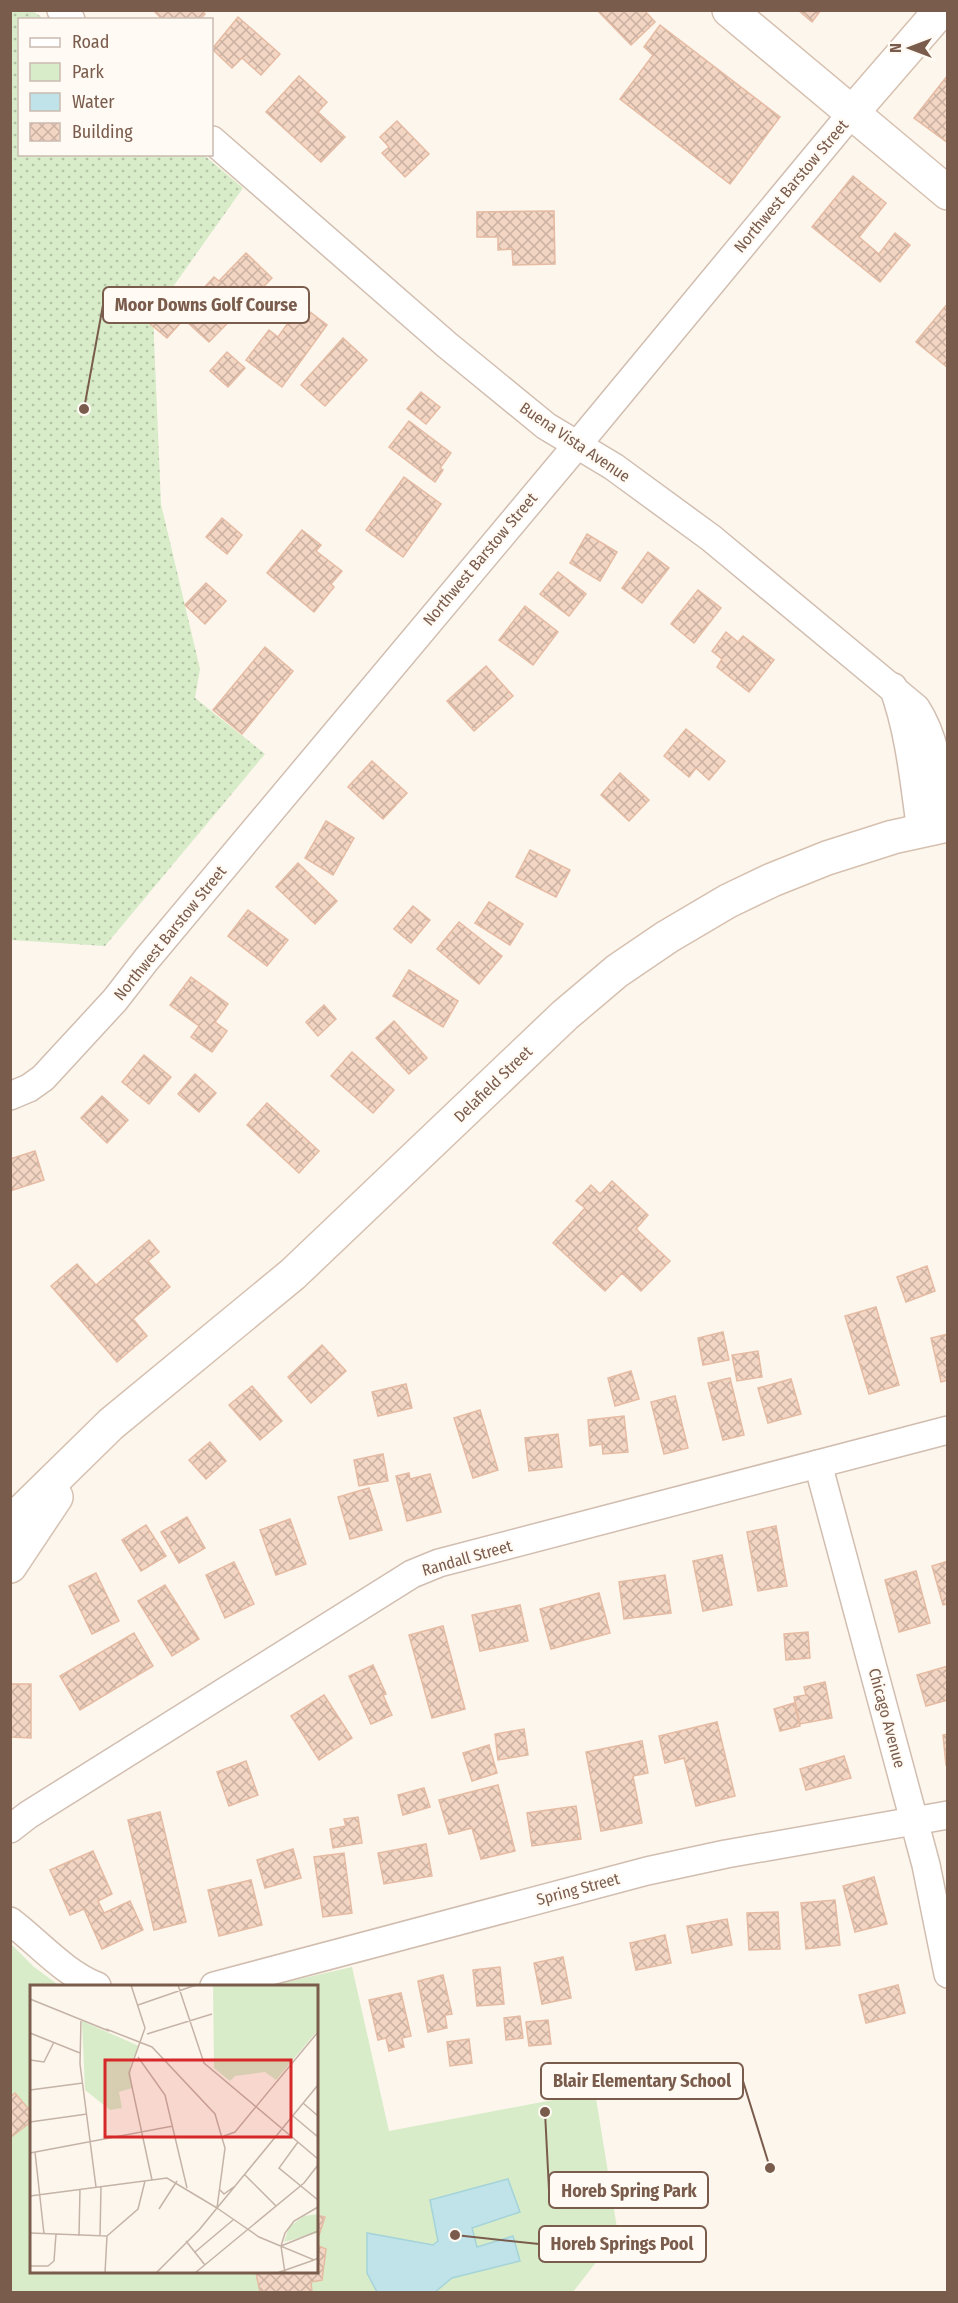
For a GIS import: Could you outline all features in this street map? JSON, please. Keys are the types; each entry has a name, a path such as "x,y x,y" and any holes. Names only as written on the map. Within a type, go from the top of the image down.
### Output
{"main road":[{"path":"729,10 948,193"},
{"name":"Northwest Barstow Street","path":"852,114 941,10"},
{"name":"Delafield Street","path":"10,1523 120,1416 293,1274 557,1023 617,971 728,901 772,880 826,858 938,827"},
{"name":"Delafield Street","path":"10,1566 96,1439"}],"street":[{"name":"Northwest Barstow Street","path":"10,1096 30,1088 43,1078 115,1000 852,114"},
{"name":"Buena Vista Avenue","path":"213,141 447,345 546,426 614,467 711,538 916,708 927,725 935,748 938,827"},
{"name":"Randall Street","path":"10,1829 28,1815 232,1685 412,1574 440,1563 948,1430"},
{"name":"Chicago Avenue","path":"818,1464 926,1865 948,1974"},
{"name":"Spring Street","path":"218,1985 647,1871 726,1854 948,1815"},
{"path":"10,1921 66,1968 86,1982 95,1985"}],"green space":[{"path":"10,11 33,11 43,18 18,18 18,156 205,156 243,188 153,315 161,504 200,669 195,698 265,754 105,946 11,940"},
{"path":"10,1943 34,1967 59,1985 30,1985 30,2273 318,2273 318,1985 273,1985 352,1967 389,2131 595,2092 618,2234 573,2292 11,2292"}],"water":[{"path":"508,2179 520,2212 472,2228 477,2247 513,2236 520,2261 452,2278 435,2292 377,2292 367,2273 367,2233 433,2245 438,2241 430,2200"}],"building":[{"path":"153,10 201,10 205,14 201,18 161,18"},
{"path":"597,10 644,10 655,22 631,45"},
{"path":"798,10 821,10 812,22"},
{"path":"238,17 280,54 261,75 242,58 232,68 213,48"},
{"path":"660,25 780,117 730,184 620,99 653,55 644,47"},
{"path":"948,75 948,143 914,118"},
{"path":"299,76 327,102 318,112 345,137 321,162 266,112"},
{"path":"397,121 429,154 405,177 382,153 389,147 380,137"},
{"path":"853,176 886,203 859,237 879,254 895,233 910,245 880,282 812,227"},
{"path":"554,211 555,264 513,265 512,249 498,250 498,237 477,237 477,212"},
{"path":"246,253 272,278 209,342 188,323 197,313 188,305 214,277 219,281"},
{"path":"166,303 184,319 167,338 149,323"},
{"path":"948,303 948,368 916,342"},
{"path":"301,305 327,325 282,387 246,360 269,330 278,337"},
{"path":"343,338 367,360 325,406 301,385"},
{"path":"227,352 245,368 228,387 210,371"},
{"path":"421,392 440,407 426,424 407,409"},
{"path":"409,421 451,453 440,468 443,470 435,482 389,447"},
{"path":"404,477 441,504 403,557 366,530"},
{"path":"222,518 242,535 227,554 206,537"},
{"path":"302,530 321,545 316,551 342,571 331,584 334,587 314,612 267,573"},
{"path":"587,534 617,552 600,581 570,563"},
{"path":"648,552 669,568 642,603 622,588"},
{"path":"558,572 586,594 569,616 540,594"},
{"path":"206,583 226,601 205,624 185,605"},
{"path":"698,590 721,608 694,643 671,624"},
{"path":"525,606 558,632 533,665 499,640"},
{"path":"726,632 738,642 743,636 774,660 749,692 717,667 722,659 712,651"},
{"path":"265,647 293,671 242,734 213,710"},
{"path":"486,666 513,696 474,731 447,701"},
{"path":"686,729 725,761 709,780 696,768 689,777 664,756"},
{"path":"372,761 407,793 383,819 348,787"},
{"path":"620,773 649,800 629,821 601,795"},
{"path":"326,821 354,838 333,875 305,858"},
{"path":"530,850 570,870 556,897 516,877"},
{"path":"298,863 337,901 315,924 276,887"},
{"path":"489,902 523,924 510,945 475,923"},
{"path":"413,906 430,920 411,943 394,929"},
{"path":"248,910 288,940 267,966 228,936"},
{"path":"459,922 502,956 479,984 437,949"},
{"path":"409,970 458,1001 443,1027 393,996"},
{"path":"191,977 228,1004 215,1022 227,1031 212,1052 191,1037 199,1026 170,1005"},
{"path":"324,1005 336,1019 318,1036 306,1022"},
{"path":"394,1021 427,1058 409,1074 376,1038"},
{"path":"352,1052 394,1090 373,1113 331,1076"},
{"path":"144,1055 171,1077 149,1104 122,1082"},
{"path":"195,1074 216,1093 199,1112 178,1094"},
{"path":"102,1096 128,1120 107,1143 81,1118"},
{"path":"267,1103 319,1151 299,1173 247,1125"},
{"path":"35,1151 44,1180 10,1191 10,1159"},
{"path":"612,1181 648,1215 636,1229 670,1261 641,1291 622,1273 605,1291 553,1243 585,1208 576,1201 591,1185 600,1194"},
{"path":"149,1240 159,1252 148,1261 170,1287 133,1319 147,1336 117,1362 51,1286 77,1264 96,1285"},
{"path":"927,1266 935,1291 906,1302 897,1277"},
{"path":"876,1307 899,1385 869,1394 845,1316"},
{"path":"723,1332 729,1360 703,1365 698,1338"},
{"path":"948,1334 948,1380 941,1382 931,1338"},
{"path":"322,1345 346,1371 311,1403 288,1377"},
{"path":"758,1351 762,1377 737,1381 732,1355"},
{"path":"631,1371 639,1399 615,1406 608,1378"},
{"path":"730,1378 744,1435 723,1440 708,1383"},
{"path":"791,1379 801,1414 768,1423 758,1388"},
{"path":"406,1384 412,1408 378,1416 372,1392"},
{"path":"252,1386 282,1421 260,1440 229,1405"},
{"path":"675,1396 688,1448 664,1454 651,1402"},
{"path":"480,1410 498,1470 473,1478 454,1418"},
{"path":"624,1416 628,1452 603,1454 602,1444 590,1446 588,1420"},
{"path":"558,1434 562,1467 529,1471 525,1438"},
{"path":"210,1442 226,1461 206,1479 189,1460"},
{"path":"383,1454 388,1481 359,1486 354,1460"},
{"path":"409,1473 410,1479 430,1474 441,1512 407,1521 396,1476"},
{"path":"369,1488 382,1530 350,1539 338,1497"},
{"path":"187,1517 205,1548 179,1563 161,1532"},
{"path":"290,1519 306,1564 276,1575 260,1530"},
{"path":"146,1525 166,1556 141,1571 122,1540"},
{"path":"776,1526 787,1586 758,1591 747,1532"},
{"path":"722,1555 732,1605 703,1611 693,1561"},
{"path":"948,1561 948,1604 943,1605 932,1566"},
{"path":"234,1562 254,1604 225,1618 206,1575"},
{"path":"916,1571 930,1623 899,1632 885,1580"},
{"path":"96,1573 119,1621 92,1634 69,1586"},
{"path":"665,1575 671,1613 624,1619 619,1582"},
{"path":"165,1585 199,1639 172,1656 138,1601"},
{"path":"599,1593 610,1633 551,1649 540,1609"},
{"path":"520,1605 528,1641 480,1651 472,1615"},
{"path":"443,1626 465,1709 432,1718 409,1635"},
{"path":"808,1632 810,1658 786,1660 784,1634"},
{"path":"134,1633 153,1666 80,1710 60,1676"},
{"path":"373,1665 386,1694 383,1695 392,1715 371,1724 349,1676"},
{"path":"948,1666 948,1700 926,1706 917,1675"},
{"path":"825,1682 832,1718 800,1724 794,1697 806,1695 804,1687"},
{"path":"10,1684 31,1684 31,1738 10,1737"},
{"path":"324,1695 352,1738 319,1760 291,1716"},
{"path":"794,1703 800,1726 780,1731 774,1709"},
{"path":"717,1722 735,1796 696,1806 684,1758 665,1763 659,1736"},
{"path":"524,1729 528,1755 498,1760 495,1734"},
{"path":"948,1734 948,1765 946,1765 943,1735"},
{"path":"642,1741 648,1773 633,1776 642,1823 601,1831 586,1752"},
{"path":"489,1745 497,1773 472,1781 463,1753"},
{"path":"844,1756 851,1778 806,1790 800,1769"},
{"path":"246,1761 258,1795 229,1806 217,1772"},
{"path":"498,1785 515,1851 481,1859 472,1828 449,1834 439,1800"},
{"path":"424,1788 430,1807 403,1815 398,1795"},
{"path":"576,1806 581,1839 532,1846 527,1813"},
{"path":"160,1812 186,1922 154,1930 128,1820"},
{"path":"358,1817 362,1843 333,1848 330,1829 346,1826 344,1819"},
{"path":"426,1844 432,1876 384,1884 378,1853"},
{"path":"293,1849 301,1878 265,1888 257,1860"},
{"path":"93,1851 112,1894 98,1901 104,1913 130,1901 143,1930 102,1949 84,1909 70,1915 50,1870"},
{"path":"344,1853 352,1913 323,1917 314,1857"},
{"path":"874,1877 887,1924 855,1932 843,1886"},
{"path":"251,1880 262,1925 219,1936 208,1890"},
{"path":"835,1900 840,1945 806,1949 801,1903"},
{"path":"778,1912 780,1949 749,1950 747,1913"},
{"path":"727,1919 732,1945 692,1953 687,1926"},
{"path":"665,1935 671,1963 636,1970 630,1943"},
{"path":"563,1957 571,1998 542,2004 534,1963"},
{"path":"500,1967 504,2004 477,2006 473,1970"},
{"path":"443,1975 452,2014 445,2015 447,2028 428,2032 418,1981"},
{"path":"898,1985 905,2013 866,2023 859,1995"},
{"path":"401,1993 411,2036 402,2038 404,2047 389,2051 386,2038 378,2040 369,2000"},
{"path":"520,2016 523,2038 506,2040 504,2018"},
{"path":"548,2020 551,2044 529,2046 526,2022"},
{"path":"469,2039 472,2063 450,2066 447,2042"},
{"path":"15,2093 30,2111 30,2123 10,2138 10,2097"},
{"path":"318,2215 325,2217 318,2238"},
{"path":"318,2246 326,2249 322,2280 311,2282 312,2292 260,2292 256,2273 318,2273"}],"place":[{"name":"Moor Downs Golf Course","path":"84,409"},
{"name":"Horeb Spring Park","path":"545,2112"},
{"name":"Blair Elementary School","path":"770,2168"},
{"name":"Horeb Springs Pool","path":"455,2235"}]}
